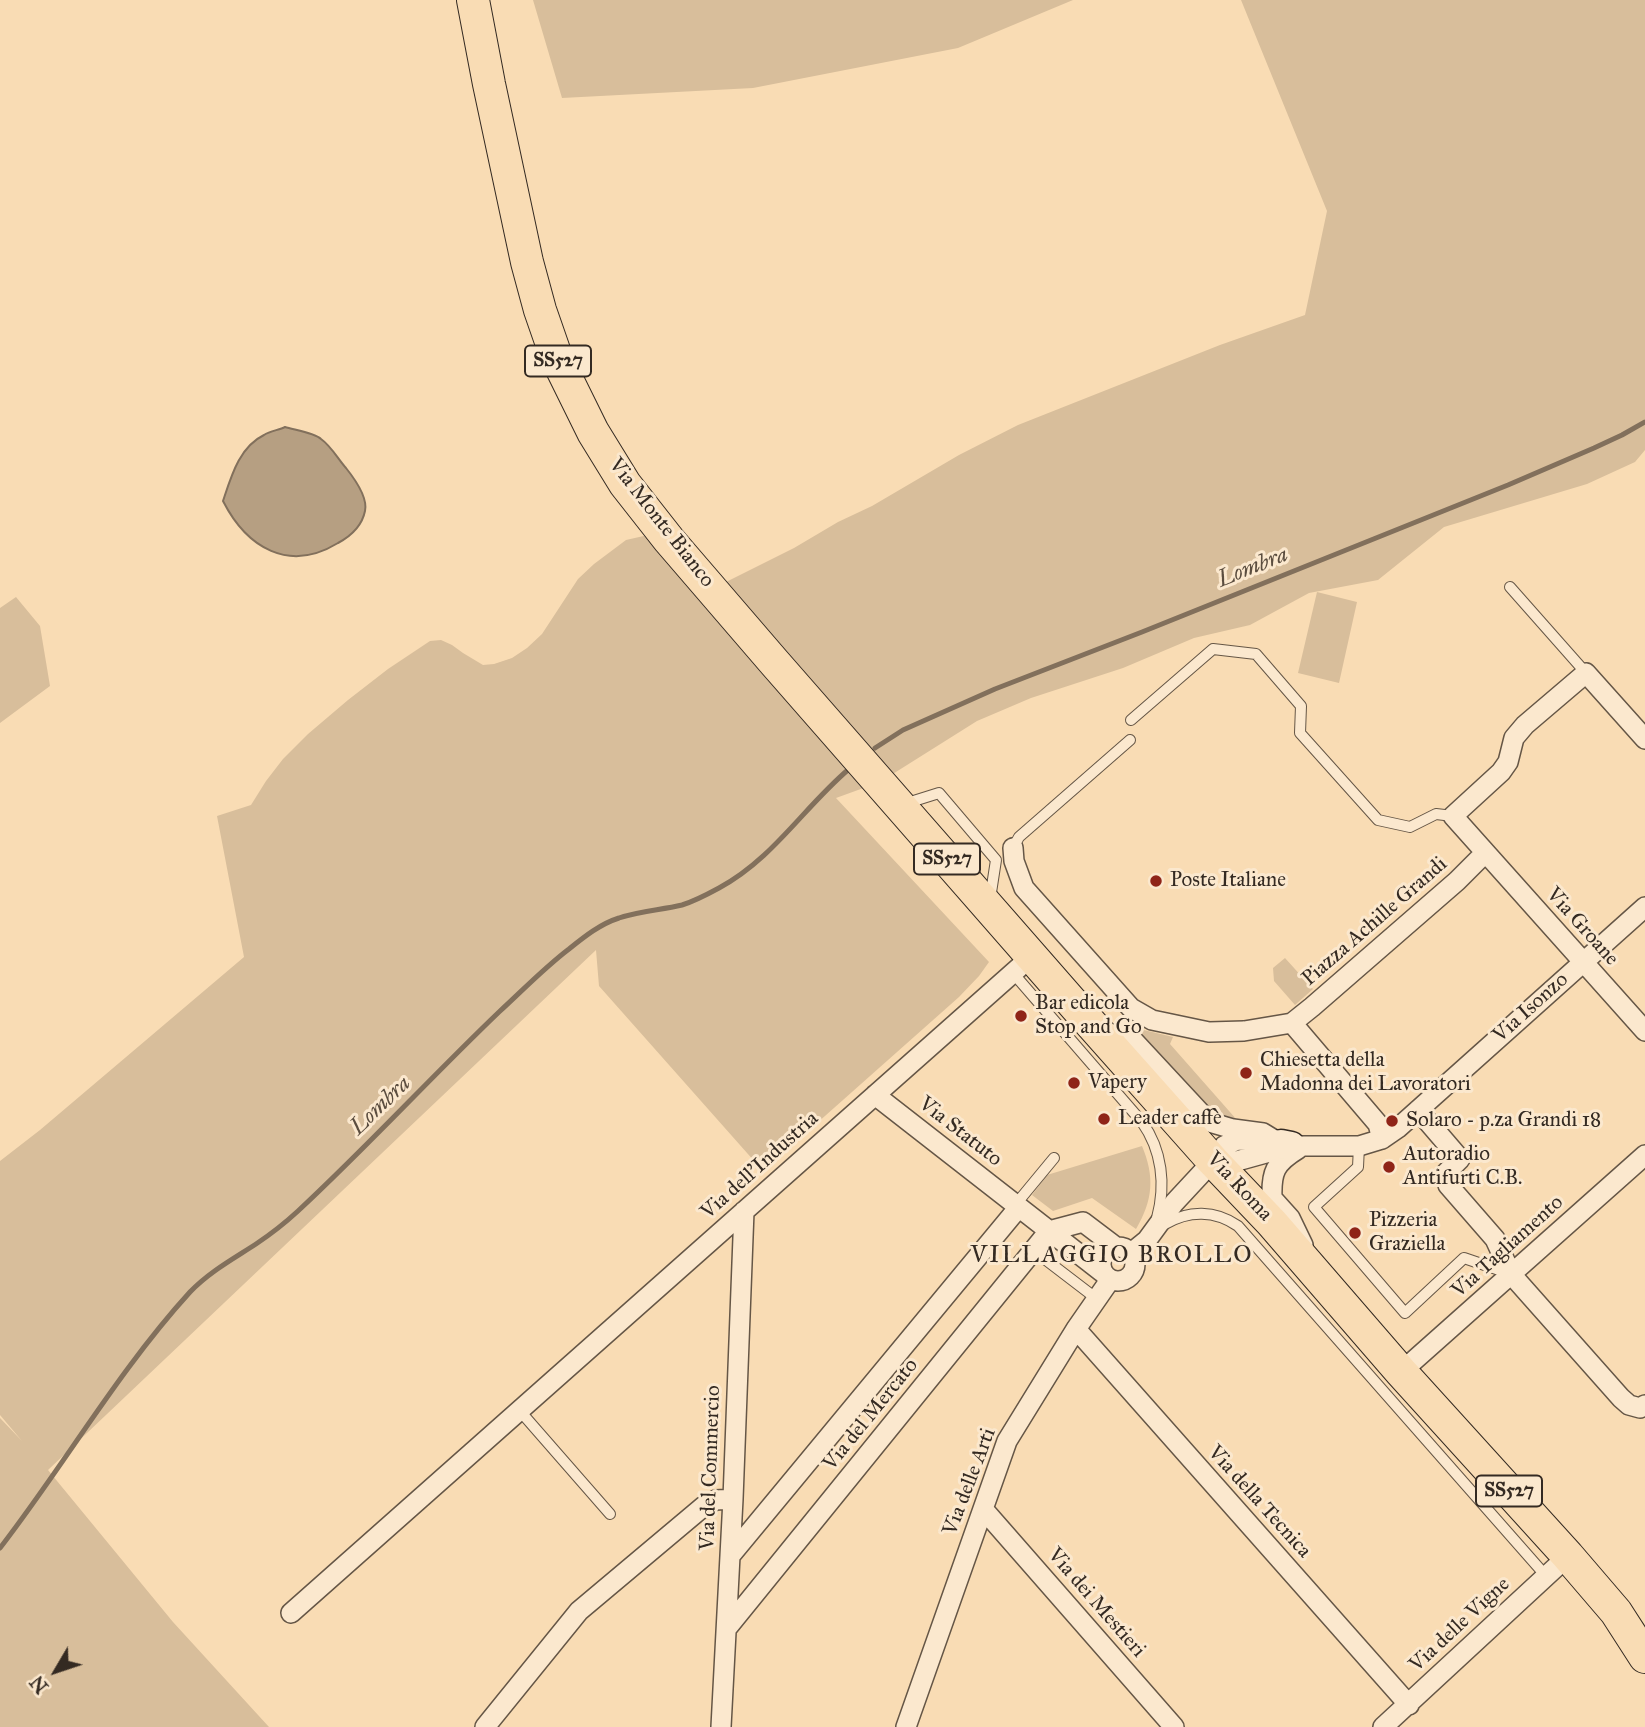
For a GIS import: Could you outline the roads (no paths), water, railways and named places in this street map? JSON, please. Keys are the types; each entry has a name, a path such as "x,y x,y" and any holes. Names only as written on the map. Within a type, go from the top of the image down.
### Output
{"main road":[{"name":"Via Monte Bianco","path":"473,0 540,310 557,359 593,432 625,484 668,540 862,762"},
{"name":"Via Roma","path":"862,762 989,906 1022,964 1098,1032 1272,1223 1401,1372 1557,1566 1645,1631"},
{"name":"Via Roma","path":"1616,1612 1645,1657"}],"street":[{"path":"1452,816 1501,772 1508,762 1514,738 1525,725 1586,673 1645,739"},
{"name":"Via Groane","path":"1452,816 1645,1031"},
{"name":"Piazza Achille Grandi","path":"1013,848 1014,861 1024,888 1131,1008 1152,1020 1209,1032 1244,1031 1292,1023 1436,899 1485,853"},
{"name":"Via Isonzo","path":"1213,1161 1224,1146 1237,1140 1292,1145 1359,1146 1382,1139 1398,1128 1645,907"},
{"name":"Via dell'Industria","path":"291,1613 1022,964"},
{"path":"1292,1023 1378,1124 1382,1139"},
{"name":"Via Isonzo","path":"1098,1032 1130,1037 1209,1122 1263,1133 1292,1145"},
{"name":"Via Statuto","path":"875,1095 1106,1276"},
{"path":"1418,1110 1461,1159 1447,1173 1448,1185 1495,1239 1511,1274 1621,1398 1629,1405 1640,1408 1645,1405"},
{"path":"1292,1145 1272,1180 1272,1198 1290,1218 1317,1274"},
{"name":"Via Tagliamento","path":"1401,1372 1645,1155"},
{"path":"1049,1231 1083,1222 1124,1250 1135,1264 1131,1275 1122,1281 1106,1276 1101,1266 1102,1255 1111,1248 1124,1250 1147,1240 1174,1203 1213,1161"},
{"name":"Via del Mercato","path":"730,1556 1018,1206"},
{"name":"Via del Commercio","path":"721,1727 744,1211"},
{"name":"Via del Mercato","path":"727,1628 1049,1231"},
{"name":"Via delle Arti","path":"911,1724 1007,1441 1097,1299 1106,1276"},
{"name":"Via della Tecnica","path":"1076,1329 1409,1705"},
{"path":"485,1727 579,1611 704,1506 716,1500 733,1499"},
{"name":"Via dei Mestieri","path":"984,1510 1174,1727"},
{"name":"Via delle Vigne","path":"1383,1727 1557,1566"}],"lane":[{"path":"1510,587 1586,673"},
{"path":"1131,720 1213,649 1256,654 1301,706 1300,733 1378,820 1410,827 1436,814 1452,816"},
{"path":"1013,848 1019,837 1130,740"},
{"name":"Via Roma","path":"1022,964 1150,1132 1160,1159 1161,1183 1159,1210 1153,1232"},
{"path":"1359,1146 1358,1167 1314,1207 1405,1312 1464,1258 1511,1274"},
{"path":"1018,1206 1054,1158"},
{"path":"1153,1232 1181,1216 1197,1213 1227,1219 1238,1226 1557,1566"},
{"path":"1034,1250 1097,1299"},
{"path":"520,1411 610,1514"}],"waterway":[{"name":"Lombra","path":"875,748 903,730 995,689 1508,485 1594,448 1645,422"},
{"name":"Lombra","path":"0,1548 115,1386 164,1322 197,1285 293,1215 499,1012 575,944 612,921 687,903 738,876 772,848 849,769"}],"place":[{"name":"Poste Italiane","path":"1156,881"},
{"name":"Bar edicola Stop and Go","path":"1021,1016"},
{"name":"Chiesetta della Madonna dei Lavoratori","path":"1246,1073"},
{"name":"Vapery","path":"1074,1083"},
{"name":"Leader caffè","path":"1104,1119"},
{"name":"Solaro - p.za Grandi 18","path":"1392,1121"},
{"name":"Autoradio Antifurti C.B.","path":"1389,1167"},
{"name":"Pizzeria Graziella","path":"1355,1233"}],"district":[{"name":"VILLAGGIO BROLLO","path":"1112,1256"}]}
